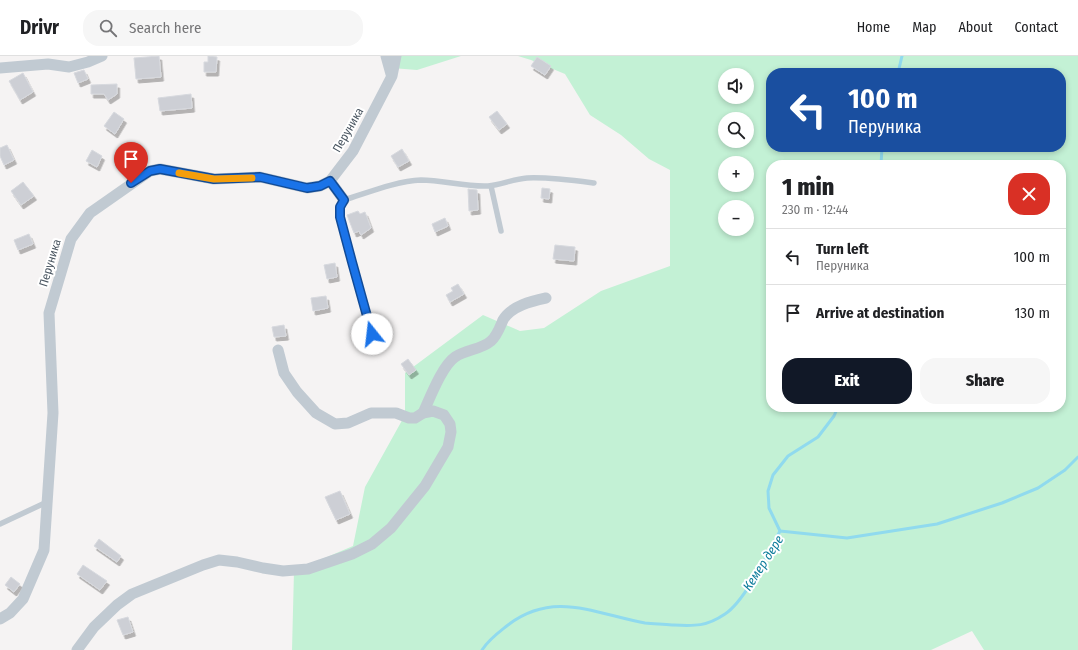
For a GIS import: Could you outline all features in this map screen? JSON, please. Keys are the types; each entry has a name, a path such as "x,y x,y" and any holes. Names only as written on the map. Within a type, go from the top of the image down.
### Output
{"street":[{"path":"0,68 48,64 69,67 88,62 102,56"},
{"path":"386,56 388,68 392,76"},
{"name":"Перуника","path":"0,619 10,613 24,599 44,550 53,413 49,313 71,239 90,214 142,175 150,171 160,169 214,179 260,177 307,188 320,186 330,181 353,151 392,76 396,56"},
{"path":"330,181 344,200"},
{"path":"423,413 446,366 455,357 471,349 482,347 492,341 504,318 514,309 532,301 546,298"},
{"path":"77,650 94,627 117,605 132,594 203,564 220,560 283,571 308,569 352,554 372,544 391,528 425,486 448,448 451,432 450,424 444,415 433,412 423,413 415,418 408,418 396,413 371,413 348,423 335,424 316,413 297,392 284,373 278,350"}],"lane":[{"path":"372,334 340,217 340,207 344,200 397,184 419,180 442,181 475,186 491,186 525,178 594,183"},
{"path":"491,186 501,231"},
{"path":"0,524 47,502"}],"green space":[{"path":"390,56 461,56 417,70 392,68"},
{"path":"518,56 1078,56 1078,650 984,650 972,631 931,650 292,650 294,571 353,546 365,487 405,415 405,373 483,315 520,331 544,328 601,291 670,266 670,170 649,159 621,135 590,115 565,74"}],"building":[{"path":"159,56 161,77 136,79 134,58"},
{"path":"208,56 217,57 216,72 204,72 204,62 208,62"},
{"path":"537,57 551,66 545,75 531,66"},
{"path":"84,70 88,79 78,83 74,73"},
{"path":"23,73 33,92 20,100 9,81"},
{"path":"117,84 117,94 108,100 104,94 91,94 91,85"},
{"path":"191,94 192,108 160,111 158,98"},
{"path":"497,111 507,124 499,130 489,117"},
{"path":"114,112 124,119 115,134 104,126"},
{"path":"7,145 14,160 4,165 0,156 0,148"},
{"path":"402,149 409,161 398,167 391,156"},
{"path":"92,150 102,156 97,167 86,161"},
{"path":"23,182 34,196 21,205 11,191"},
{"path":"542,188 550,189 549,199 541,198"},
{"path":"468,189 477,190 478,210 469,211"},
{"path":"358,211 360,214 365,212 371,228 361,235 359,231 354,233 347,215"},
{"path":"445,218 448,226 435,232 432,224"},
{"path":"29,234 33,244 18,250 14,240"},
{"path":"555,245 575,247 574,261 553,259"},
{"path":"335,263 337,277 327,279 324,265"},
{"path":"458,284 464,294 450,302 446,295 453,291 451,288"},
{"path":"326,296 328,308 313,311 311,298"},
{"path":"284,325 286,336 274,337 272,327"},
{"path":"408,359 416,370 409,375 401,364"},
{"path":"340,491 350,514 336,520 325,497"},
{"path":"99,539 121,556 117,562 94,546"},
{"path":"83,565 107,581 100,590 77,574"},
{"path":"11,577 20,584 14,592 5,585"},
{"path":"128,617 133,632 123,635 117,620"}],"waterway":[{"path":"899,68 902,56"},
{"path":"881,160 882,152"},
{"path":"780,531 769,508 768,491 773,475 788,456 818,437 836,412"},
{"name":"Кемер дере","path":"482,650 497,634 525,614 542,609 558,607 592,610 645,623 687,626 700,625 718,618 733,608 756,576 780,531 847,538 937,524 1002,503 1038,488 1065,470 1078,457"}],"slow traffic":[{"path":"179,173 214,179 252,178"}],"route":[{"path":"131,183 150,171 160,169 214,179 260,177 307,188 320,186 330,181 344,200 340,207 340,217 372,334"}]}
